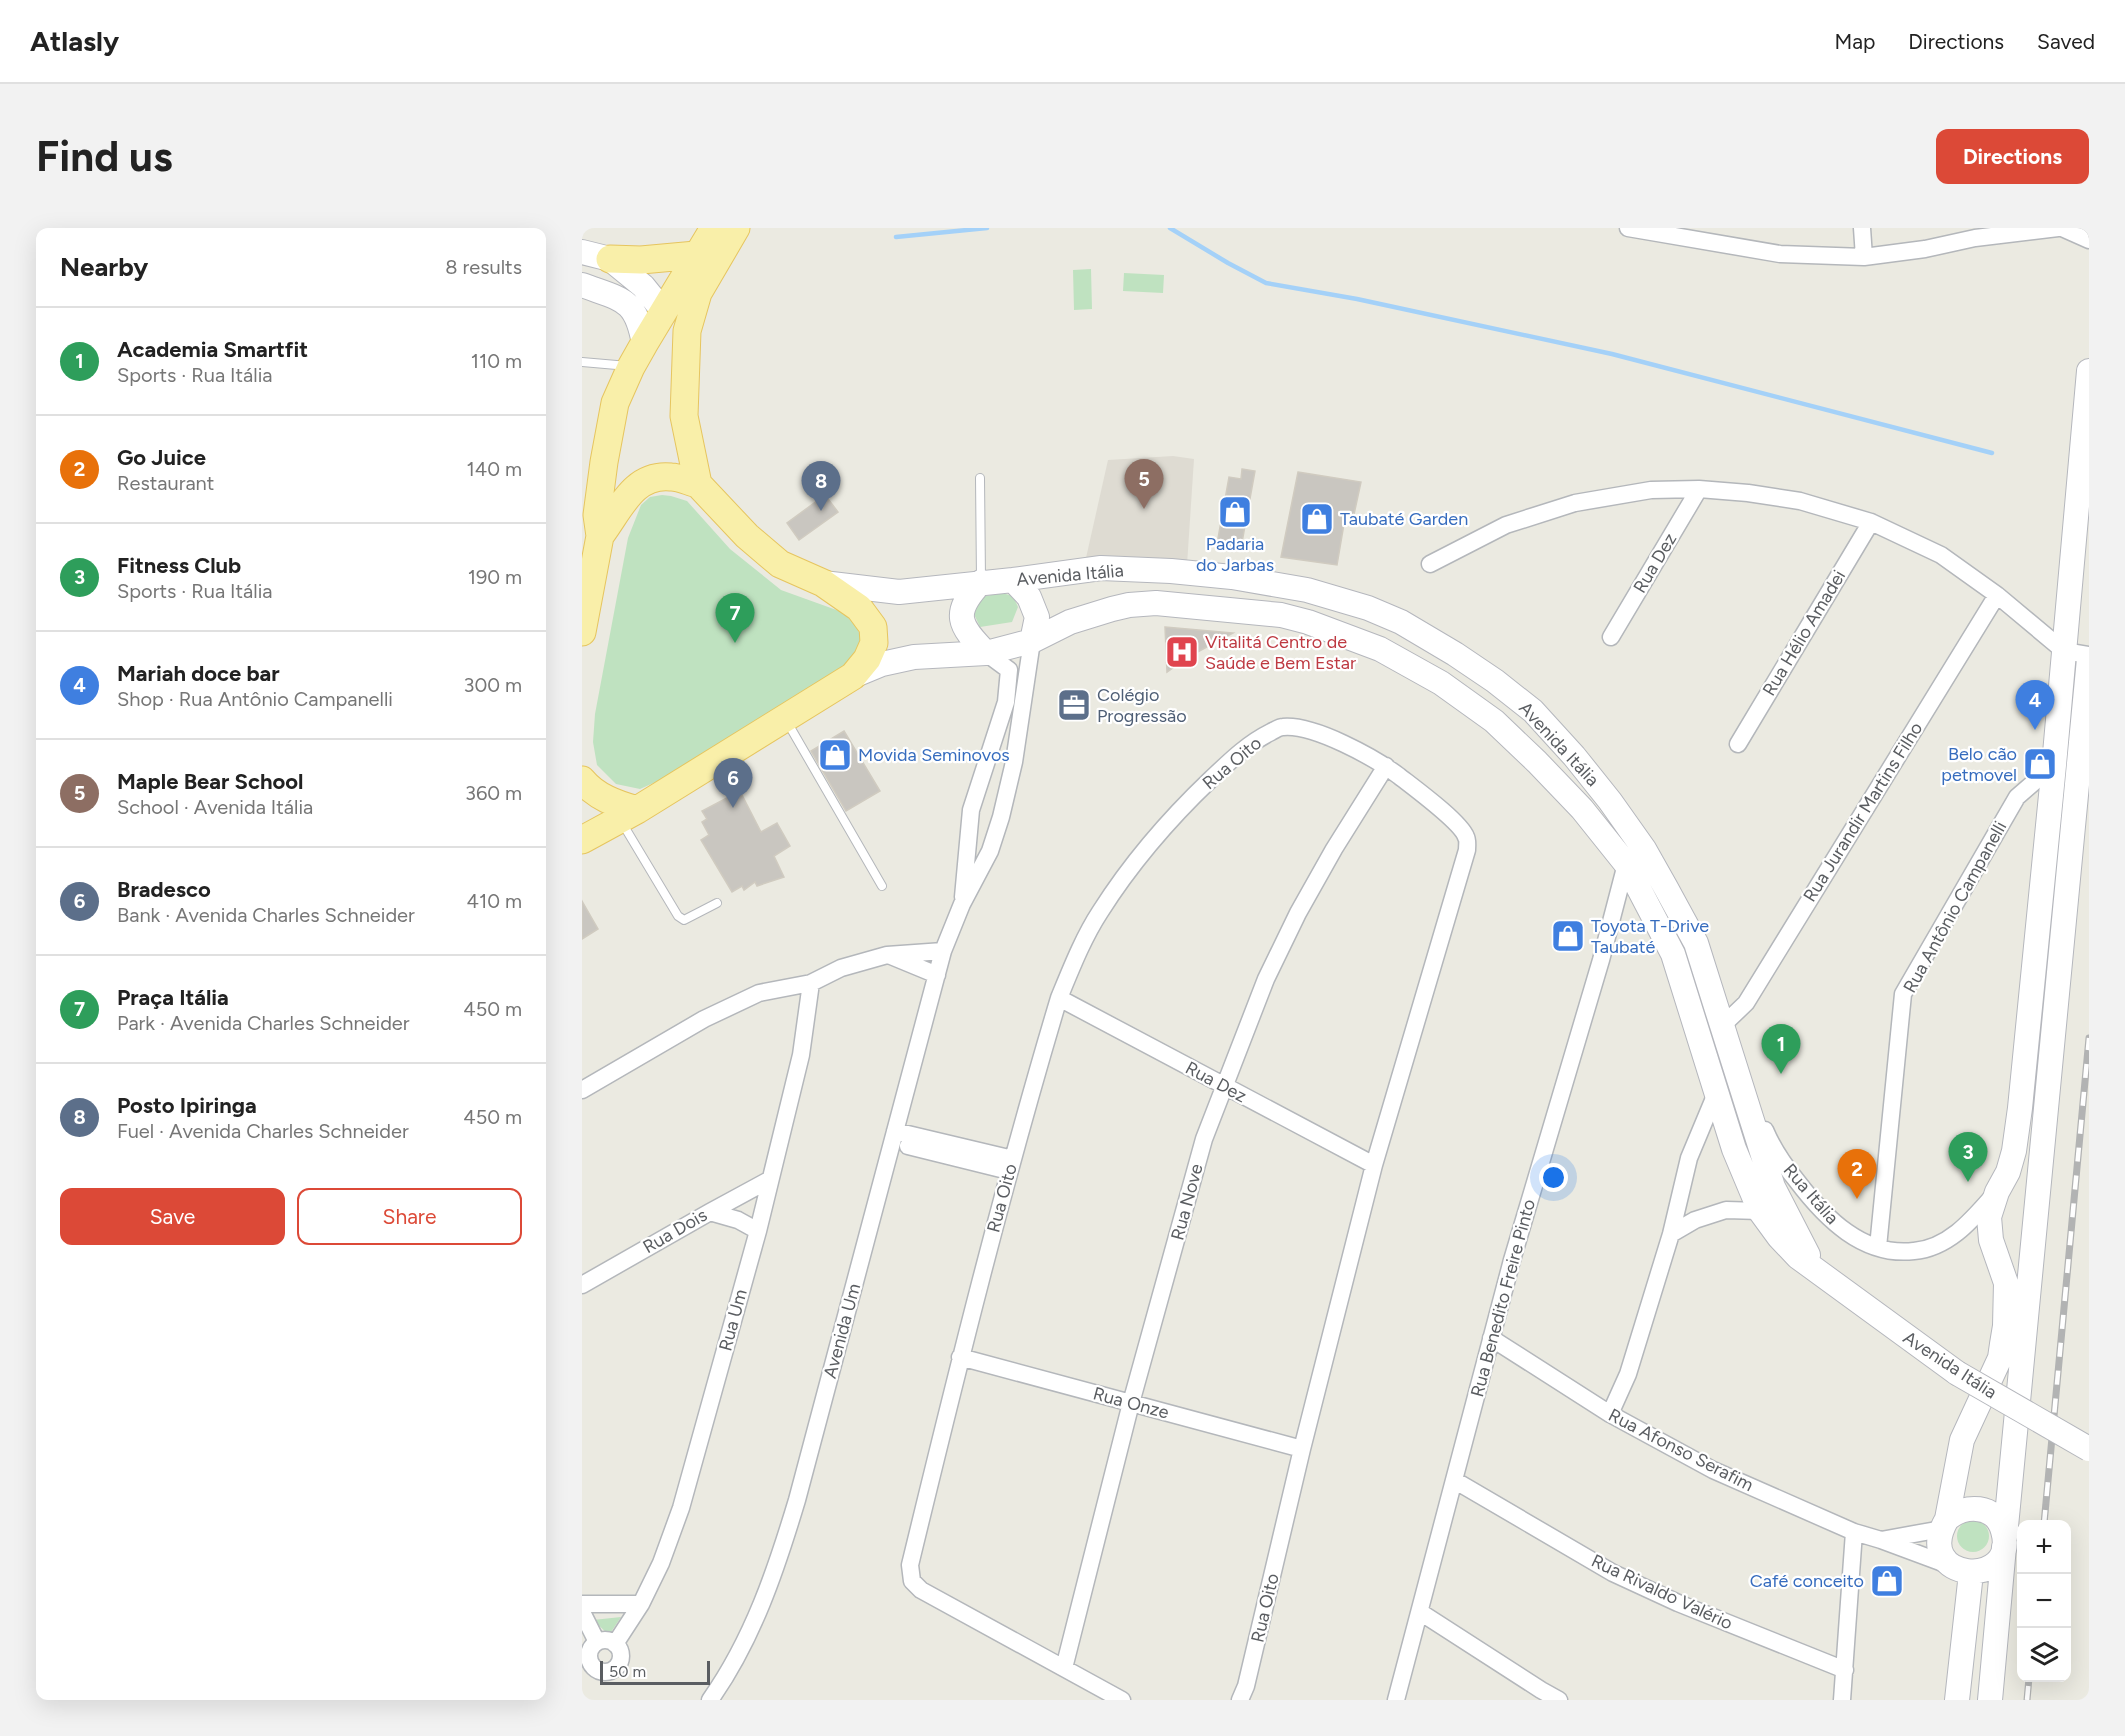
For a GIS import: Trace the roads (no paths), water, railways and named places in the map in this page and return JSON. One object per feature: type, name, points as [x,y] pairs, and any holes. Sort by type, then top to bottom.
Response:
[{"type":"main road","points":[[582,632],[600,536],[597,515],[615,403],[637,356],[714,228]]},
{"type":"main road","points":[[684,416],[687,331],[698,293],[736,228]]},
{"type":"main road","points":[[582,252],[610,259],[641,260],[696,255]]},
{"type":"main road","points":[[610,259],[643,286],[664,312],[698,484],[747,537],[780,564],[823,583],[859,608],[873,627],[874,643],[867,659],[853,676]]},
{"type":"main road","points":[[582,285],[622,300],[634,309],[640,324],[637,356]]},
{"type":"main road","points":[[1945,1524],[1955,1513],[1974,1508],[1983,1510],[1998,1521],[2005,1541],[1996,1562],[1980,1572],[1961,1570],[1945,1559],[1940,1539],[1962,1440],[2000,1358],[2005,1326],[2006,1283],[1991,1240],[1989,1217],[1997,1192],[2008,1172],[2020,1108],[2054,765],[2089,371]]},
{"type":"main road","points":[[600,536],[631,490],[646,480],[655,476],[673,477],[698,484]]},
{"type":"main road","name":"Avenida Itália","points":[[823,583],[899,592],[1101,568],[1171,571],[1232,577],[1306,590],[1368,608],[1401,622],[1495,681],[1533,711],[1574,756],[1610,801],[1644,849],[1696,943],[1773,1187],[1817,1270]]},
{"type":"main road","points":[[582,840],[853,676],[882,664],[914,657],[986,653],[1032,641],[1037,617],[1029,597],[1013,580]]},
{"type":"main road","points":[[981,582],[968,596],[961,615],[963,626],[968,634],[986,653]]},
{"type":"main road","name":"Avenida Itália","points":[[1032,641],[1070,622],[1129,605],[1156,603],[1281,615],[1328,629],[1380,649],[1431,677],[1494,720],[1582,809],[1626,864],[1673,954],[1718,1090],[1734,1149],[1760,1211],[1779,1237],[1798,1257],[1957,1373],[2089,1449]]},
{"type":"main road","points":[[1990,1700],[2089,657]]},
{"type":"main road","points":[[582,780],[589,789],[628,814]]},
{"type":"main road","points":[[1997,1192],[2012,1189],[2025,1196],[2037,1207]]},
{"type":"main road","points":[[1957,1700],[1961,1570]]},
{"type":"street","points":[[1628,228],[1723,236],[1780,254],[1864,257],[1925,249],[1974,233],[2058,228]]},
{"type":"street","points":[[1862,228],[1864,257]]},
{"type":"street","points":[[2062,228],[2089,240]]},
{"type":"street","points":[[1430,564],[1506,525],[1575,503],[1651,490],[1699,489],[1748,493],[1800,501],[1871,522],[1941,555],[1998,595],[2064,651],[2089,657]]},
{"type":"street","name":"Rua Dez","points":[[1611,638],[1699,489]]},
{"type":"street","name":"Rua Hélio Amadei","points":[[1738,744],[1871,522]]},
{"type":"street","name":"Rua Jurandir Martins Filho","points":[[1723,1025],[1746,1003],[1998,595]]},
{"type":"street","points":[[962,904],[990,851],[1001,816],[1014,762],[1032,641]]},
{"type":"street","points":[[962,904],[971,810],[1006,702],[1009,686],[1009,670],[986,653]]},
{"type":"street","name":"Rua Oito","points":[[1122,1700],[921,1590],[912,1581],[910,1565],[960,1357],[1011,1165],[1059,998],[1099,913],[1143,851],[1191,799],[1253,741],[1282,727],[1309,729],[1386,766],[1422,793],[1453,821],[1466,837],[1467,850],[1374,1165],[1302,1449],[1246,1686],[1240,1700]]},
{"type":"street","name":"Rua Antônio Campanelli","points":[[1878,1247],[1904,994],[2017,797],[2054,765]]},
{"type":"street","name":"Rua Nove","points":[[1064,1668],[1131,1403],[1204,1139],[1266,979],[1298,913],[1334,849],[1386,766]]},
{"type":"street","name":"Rua Benedito Freire Pinto","points":[[1396,1700],[1512,1260],[1601,960],[1626,864]]},
{"type":"street","name":"Avenida Um","points":[[710,1700],[750,1633],[777,1567],[797,1500],[943,951],[962,904]]},
{"type":"street","points":[[582,1090],[704,1019],[759,993],[811,983],[841,968],[887,955],[943,951]]},
{"type":"street","points":[[887,955],[937,975]]},
{"type":"street","name":"Rua Um","points":[[615,1644],[641,1604],[661,1563],[681,1508],[758,1231],[801,1055],[811,983]]},
{"type":"street","name":"Rua Dez","points":[[1059,998],[1374,1165]]},
{"type":"street","name":"Rua Itália","points":[[1723,1025],[1771,1145],[1811,1200],[1835,1225],[1853,1237],[1895,1251],[1916,1251],[1939,1244],[1966,1227],[1997,1192]]},
{"type":"street","points":[[1610,1414],[1628,1374],[1671,1234],[1689,1158],[1718,1090]]},
{"type":"street","points":[[894,1137],[1011,1165]]},
{"type":"street","name":"Rua Dois","points":[[582,1285],[769,1180]]},
{"type":"street","points":[[1671,1234],[1695,1220],[1726,1210],[1760,1211]]},
{"type":"street","points":[[710,1212],[738,1220],[758,1231]]},
{"type":"street","name":"Rua Afonso Serafim","points":[[1491,1338],[1610,1414],[1713,1470],[1854,1532],[1961,1570]]},
{"type":"street","name":"Rua Onze","points":[[960,1357],[1302,1449]]},
{"type":"street","name":"Rua Rivaldo Valério","points":[[1454,1480],[1613,1573],[1678,1603],[1845,1670]]},
{"type":"street","points":[[1881,1540],[1945,1524]]},
{"type":"street","points":[[1842,1700],[1854,1532]]},
{"type":"street","points":[[582,1604],[641,1604]]},
{"type":"street","points":[[582,1612],[597,1642]]},
{"type":"street","points":[[1420,1612],[1559,1700]]},
{"type":"street","points":[[603,1640],[615,1644],[621,1651],[621,1660],[616,1669],[608,1673],[599,1672],[591,1666],[588,1658],[590,1648],[597,1642],[603,1640]]},
{"type":"lane","points":[[582,362],[637,356]]},
{"type":"lane","points":[[980,478],[981,582]]},
{"type":"lane","points":[[784,717],[882,886]]},
{"type":"lane","points":[[628,814],[678,916],[684,920],[717,903]]},
{"type":"waterway","points":[[896,237],[987,228]]},
{"type":"waterway","points":[[1170,228],[1266,283],[1357,299],[1612,354],[1992,453]]},
{"type":"railway","points":[[2044,1520],[2089,1038]]},
{"type":"railway","points":[[2027,1700],[2029,1682]]},
{"type":"place","name":"Maple Bear School","points":[[1144,509]]},
{"type":"place","name":"Posto Ipiringa","points":[[821,511]]},
{"type":"place","name":"Padaria do Jarbas","points":[[1235,512]]},
{"type":"place","name":"Taubaté Garden","points":[[1317,519]]},
{"type":"place","name":"Praça Itália","points":[[735,643]]},
{"type":"place","name":"Vitalitá Centro de Saúde e Bem Estar","points":[[1182,652]]},
{"type":"place","name":"Colégio Progressão","points":[[1074,705]]},
{"type":"place","name":"Mariah doce bar","points":[[2035,730]]},
{"type":"place","name":"Movida Seminovos","points":[[835,755]]},
{"type":"place","name":"Belo cão petmovel","points":[[2040,764]]},
{"type":"place","name":"Bradesco","points":[[733,808]]},
{"type":"place","name":"Toyota T-Drive Taubaté","points":[[1568,936]]},
{"type":"place","name":"Academia Smartfit","points":[[1781,1074]]},
{"type":"place","name":"Fitness Club","points":[[1968,1182]]},
{"type":"place","name":"Go Juice","points":[[1857,1199]]},
{"type":"place","name":"Café conceito","points":[[1887,1581]]}]
